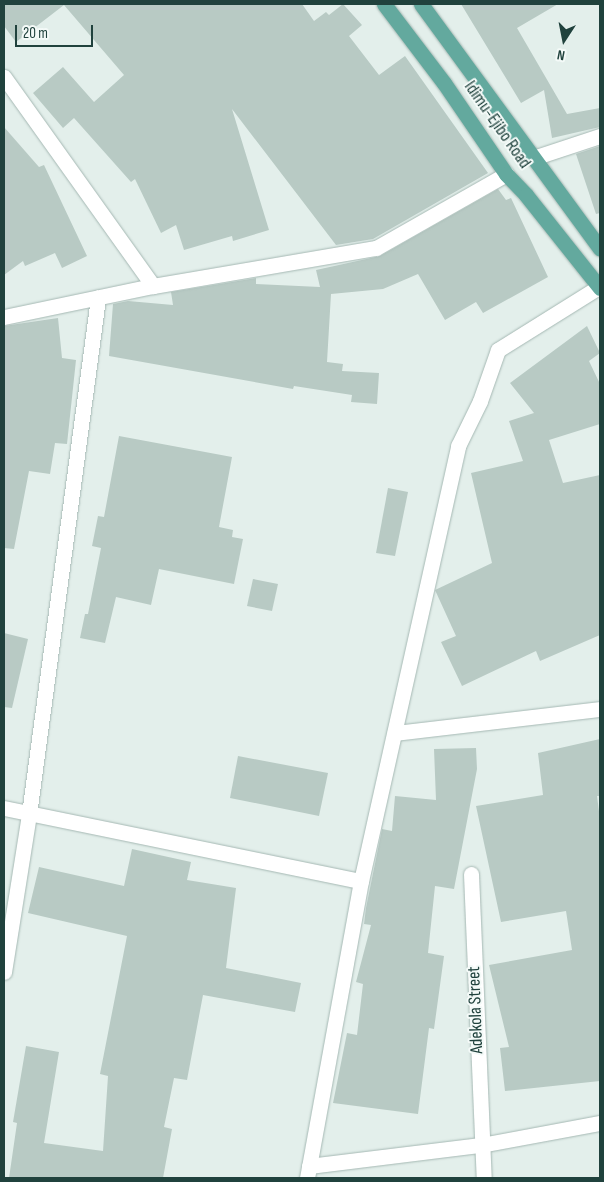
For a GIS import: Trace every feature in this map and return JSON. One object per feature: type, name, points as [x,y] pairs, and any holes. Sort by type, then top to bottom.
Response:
[{"type":"main road","name":"Idimu-Ejibo Road","points":[[384,4],[444,83],[506,174],[526,195],[600,287]]},
{"type":"main road","name":"Idimu-Ejibo Road","points":[[421,4],[600,249]]},
{"type":"street","points":[[4,77],[153,286]]},
{"type":"street","points":[[532,158],[600,136]]},
{"type":"street","points":[[4,317],[153,286],[376,248],[506,174]]},
{"type":"street","points":[[600,287],[498,350],[480,401],[458,446],[361,881],[308,1172],[481,1145],[600,1122]]},
{"type":"street","points":[[4,972],[30,814],[98,298]]},
{"type":"street","points":[[395,733],[600,709]]},
{"type":"street","points":[[4,808],[361,881]]},
{"type":"street","name":"Adekola Street","points":[[471,874],[481,1145],[484,1178]]},
{"type":"building","points":[[4,4],[302,4],[314,21],[326,12],[329,15],[343,4],[362,25],[349,36],[379,75],[405,56],[488,173],[373,239],[336,245],[232,109],[269,230],[233,241],[232,236],[184,250],[176,225],[161,233],[135,179],[131,182],[74,118],[63,128],[33,93],[63,67],[94,102],[124,75],[64,5],[16,42],[4,26]]},
{"type":"building","points":[[461,4],[558,4],[517,28],[567,114],[600,108],[600,127],[552,138],[544,90],[521,103]]},
{"type":"building","points":[[4,127],[39,167],[44,165],[87,256],[62,268],[55,253],[25,266],[23,261],[4,275]]},
{"type":"building","points":[[600,146],[600,213],[596,214],[576,154]]},
{"type":"building","points":[[498,189],[506,200],[511,198],[548,277],[483,313],[476,302],[445,320],[418,274],[383,289],[331,294],[327,362],[343,364],[342,371],[379,373],[377,404],[351,402],[352,395],[294,386],[293,389],[109,356],[113,304],[128,301],[173,305],[171,292],[256,278],[256,284],[320,287],[316,270],[380,256]]},
{"type":"building","points":[[58,318],[62,358],[76,360],[67,444],[55,443],[50,474],[29,471],[14,549],[4,548],[4,326]]},
{"type":"building","points":[[587,326],[600,353],[589,361],[600,384],[600,424],[549,440],[563,483],[600,475],[600,635],[540,661],[536,651],[462,686],[441,642],[456,636],[435,590],[492,563],[471,473],[523,461],[509,421],[534,413],[510,383]]},
{"type":"building","points":[[119,436],[232,457],[219,527],[233,530],[232,537],[243,539],[234,584],[159,569],[151,605],[116,597],[105,643],[80,638],[85,614],[88,614],[101,548],[92,546],[98,516],[104,517]]},
{"type":"building","points":[[388,488],[408,492],[395,556],[376,553]]},
{"type":"building","points":[[253,579],[278,584],[272,611],[247,606]]},
{"type":"building","points":[[4,633],[28,639],[12,708],[4,707]]},
{"type":"building","points":[[600,739],[600,796],[597,796],[600,819],[600,1081],[505,1091],[500,1048],[509,1047],[489,965],[572,950],[566,911],[501,922],[476,806],[543,795],[538,753]]},
{"type":"building","points":[[476,748],[477,769],[454,889],[435,886],[428,953],[444,956],[434,1029],[429,1028],[418,1114],[333,1103],[347,1033],[357,1035],[363,984],[356,982],[371,925],[364,924],[366,908],[382,829],[392,831],[395,796],[436,800],[434,749]]},
{"type":"building","points":[[238,756],[328,773],[319,816],[230,798]]},
{"type":"building","points":[[132,849],[191,862],[187,880],[236,888],[226,968],[301,983],[295,1012],[203,995],[187,1080],[174,1078],[164,1127],[172,1129],[163,1178],[9,1178],[17,1123],[13,1122],[26,1046],[59,1052],[44,1143],[103,1151],[108,1076],[100,1074],[127,936],[28,913],[39,867],[124,886]]}]
